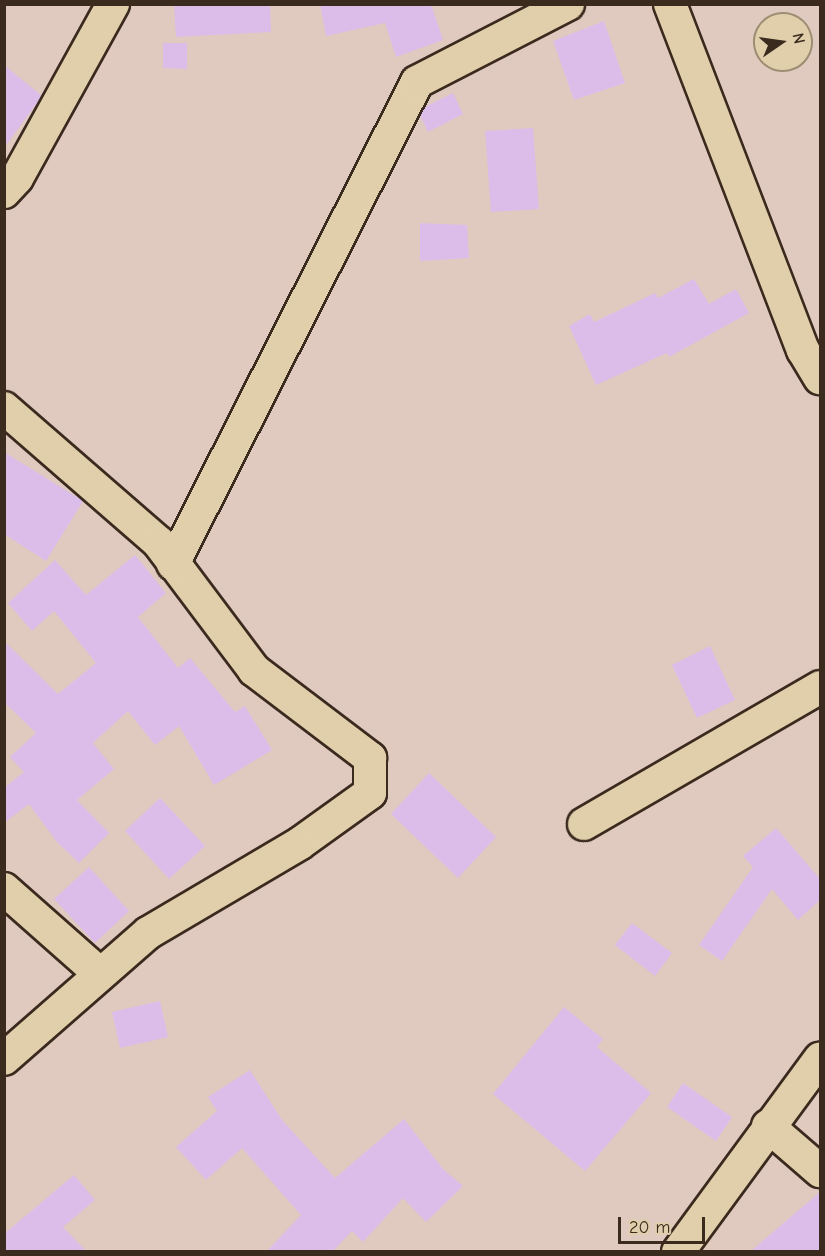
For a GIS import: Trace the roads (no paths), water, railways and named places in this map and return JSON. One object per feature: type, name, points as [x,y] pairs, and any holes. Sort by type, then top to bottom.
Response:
[{"type":"street","points":[[8,180],[113,4]]},
{"type":"street","points":[[173,564],[417,82],[568,4]]},
{"type":"street","points":[[670,4],[802,350],[820,378]]},
{"type":"street","points":[[4,408],[158,542],[254,670],[370,758],[370,793],[299,844],[148,933],[4,1059]]},
{"type":"street","points":[[584,824],[820,687]]},
{"type":"street","points":[[4,889],[100,974]]},
{"type":"street","points":[[678,1251],[768,1126],[820,1059]]},
{"type":"street","points":[[768,1126],[820,1171]]}]
